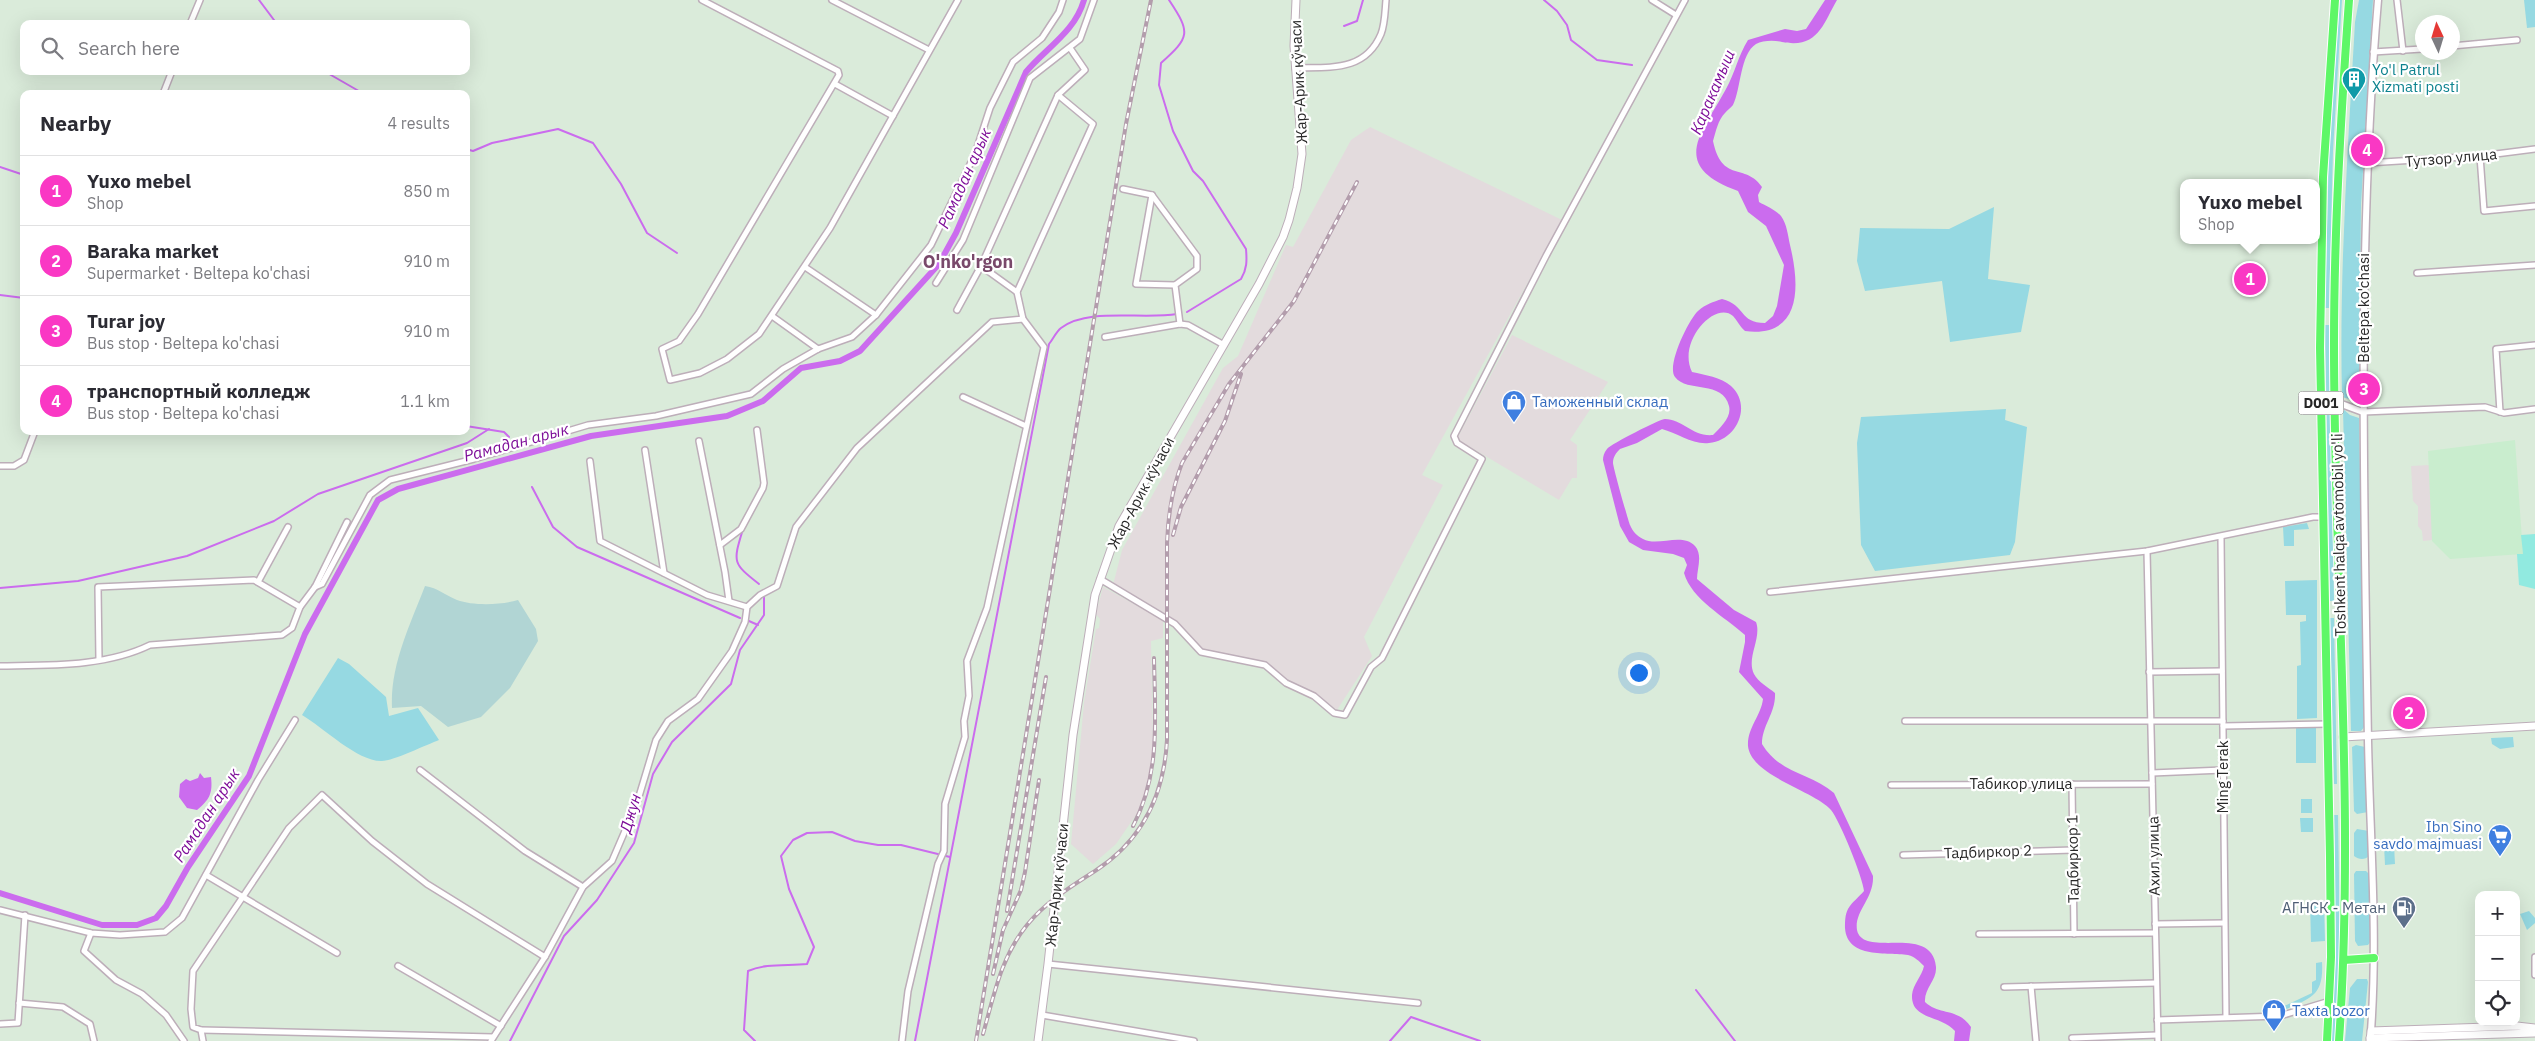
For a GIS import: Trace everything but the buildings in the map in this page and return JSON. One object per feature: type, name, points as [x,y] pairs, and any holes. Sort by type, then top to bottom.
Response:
[{"type":"highway","name":"Toshkent halqa avtomobil yo'li","points":[[2327,1041],[2330,1001],[2330,806],[2321,320],[2323,169],[2335,0]]},
{"type":"highway","name":"Toshkent halqa avtomobil yo'li","points":[[2339,1041],[2344,960],[2345,806],[2334,320],[2336,202],[2349,0]]},
{"type":"highway","points":[[2321,320],[2327,315],[2334,320]]},
{"type":"highway","points":[[2326,611],[2340,610]]},
{"type":"highway","points":[[2330,806],[2345,806]]},
{"type":"highway","points":[[2344,960],[2374,958]]},
{"type":"main road","name":"Жар-Арик кўчаси","points":[[1038,1041],[1073,735],[1085,651],[1100,579],[1119,526],[1224,346],[1283,237],[1297,188],[1303,138],[1295,68],[1296,0]]},
{"type":"main road","points":[[2343,737],[2535,726]]},
{"type":"main road","points":[[2370,1037],[2517,1026],[2535,1028]]},
{"type":"main road","points":[[2370,1037],[2535,1033]]},
{"type":"street","points":[[192,20],[200,0]]},
{"type":"street","points":[[702,0],[838,72],[839,75],[698,314],[679,341],[662,349],[669,378],[673,380],[700,373],[727,359],[759,334],[830,228],[958,0]]},
{"type":"street","points":[[832,0],[929,50]]},
{"type":"street","points":[[315,587],[322,584],[370,496],[390,480],[474,459],[588,425],[656,416],[751,394],[783,370],[818,349],[852,337],[876,315],[931,245],[975,154],[990,108],[1013,62],[1042,38],[1059,12],[1063,0]]},
{"type":"street","points":[[936,283],[963,240],[1030,78],[1080,39],[1094,0]]},
{"type":"street","points":[[1295,68],[1336,67],[1358,62],[1373,48],[1382,33],[1386,0]]},
{"type":"street","points":[[1652,0],[1676,15]]},
{"type":"street","points":[[1100,579],[1175,624],[1201,652],[1265,665],[1286,683],[1314,696],[1334,713],[1345,715],[1371,667],[1382,658],[1482,458],[1462,447],[1457,443],[1454,436],[1546,256],[1685,0]]},
{"type":"street","name":"Beltepa ko'chasi","points":[[2370,1037],[2374,958],[2368,736],[2363,412],[2363,264],[2373,52],[2378,0]]},
{"type":"street","points":[[2397,0],[2403,51]]},
{"type":"street","points":[[2460,45],[2516,40]]},
{"type":"street","points":[[957,310],[981,266],[1058,95],[1086,70],[1070,48]]},
{"type":"street","points":[[2373,52],[2415,50]]},
{"type":"street","points":[[165,90],[170,75]]},
{"type":"street","points":[[835,84],[893,116]]},
{"type":"street","points":[[902,1041],[908,991],[942,855],[946,804],[965,737],[964,721],[970,696],[968,661],[987,608],[1044,347],[1023,319],[1017,292],[1093,124],[1058,95]]},
{"type":"street","name":"Тутзор улица","points":[[2367,163],[2480,156],[2535,149]]},
{"type":"street","points":[[2480,156],[2484,211],[2535,206]]},
{"type":"street","points":[[1123,189],[1152,195],[1197,256],[1196,269],[1174,285],[1136,284],[1152,195]]},
{"type":"street","points":[[2417,273],[2483,268],[2489,270],[2535,265]]},
{"type":"street","points":[[981,266],[1017,292]]},
{"type":"street","points":[[804,267],[876,315]]},
{"type":"street","points":[[1174,285],[1180,324]]},
{"type":"street","points":[[772,316],[818,349]]},
{"type":"street","points":[[544,957],[427,884],[372,841],[322,795],[289,828],[244,898],[193,971],[191,1009],[193,1027],[200,1030],[492,1039],[544,957],[583,887],[612,861],[637,802],[656,740],[668,721],[698,699],[732,651],[745,622],[747,607],[760,595],[777,586],[796,527],[857,448],[992,322],[1023,319]]},
{"type":"street","points":[[1105,337],[1180,324],[1188,325],[1224,346]]},
{"type":"street","points":[[2500,412],[2496,349],[2535,345]]},
{"type":"street","points":[[963,396],[1026,426]]},
{"type":"street","points":[[2336,402],[2363,412],[2486,407],[2500,412],[2513,413],[2535,409]]},
{"type":"street","points":[[720,546],[741,529],[763,488],[764,483],[757,430]]},
{"type":"street","points":[[0,466],[14,466],[24,460],[33,435]]},
{"type":"street","points":[[699,441],[729,601]]},
{"type":"street","points":[[645,450],[664,573]]},
{"type":"street","points":[[590,461],[600,541],[707,595],[747,607]]},
{"type":"street","points":[[1770,592],[2147,551],[2221,538],[2313,517],[2324,517]]},
{"type":"street","points":[[0,666],[54,665],[132,654],[150,645],[282,635],[292,628],[300,607],[315,587],[347,522]]},
{"type":"street","points":[[258,582],[288,527]]},
{"type":"street","name":"Ming Terak","points":[[2221,538],[2226,1017]]},
{"type":"street","name":"Ахил улица","points":[[2147,551],[2157,1038]]},
{"type":"street","points":[[99,660],[98,587],[254,580],[300,607]]},
{"type":"street","points":[[2149,672],[2222,671]]},
{"type":"street","points":[[0,910],[91,933],[120,935],[165,932],[182,918],[258,780],[295,720]]},
{"type":"street","points":[[1905,722],[2151,721],[2328,724]]},
{"type":"street","points":[[420,770],[525,851],[583,887]]},
{"type":"street","points":[[2152,774],[2224,770]]},
{"type":"street","name":"Тадбиркор 1","points":[[2072,784],[2074,934]]},
{"type":"street","name":"Табикор улица","points":[[1891,785],[2152,784]]},
{"type":"street","name":"Тадбиркор 2","points":[[1902,855],[2073,850]]},
{"type":"street","points":[[206,874],[337,953]]},
{"type":"street","points":[[0,1024],[18,1023],[25,915]]},
{"type":"street","points":[[2155,924],[2224,923]]},
{"type":"street","points":[[91,933],[84,951],[116,980],[142,994],[166,1015],[184,1041]]},
{"type":"street","points":[[1979,934],[2155,933]]},
{"type":"street","points":[[2535,957],[2535,975]]},
{"type":"street","points":[[1048,964],[1418,1003]]},
{"type":"street","points":[[398,966],[501,1026]]},
{"type":"street","points":[[2004,987],[2156,983]]},
{"type":"street","points":[[2031,986],[2036,1041]]},
{"type":"street","points":[[2157,1020],[2280,1016],[2330,1001]]},
{"type":"street","points":[[19,1003],[63,1007],[90,1024],[94,1041]]},
{"type":"street","points":[[1042,1015],[1194,1041]]},
{"type":"street","points":[[200,1030],[203,1041]]},
{"type":"street","points":[[2072,1038],[2157,1038]]},
{"type":"shaded area","points":[[1825,0],[1837,0],[1823,26],[1812,38],[1804,42],[1794,43],[1765,41],[1756,44],[1751,49],[1744,63],[1736,98],[1733,105],[1721,119],[1713,141],[1722,163],[1728,168],[1748,175],[1755,180],[1762,187],[1758,195],[1759,202],[1776,212],[1783,219],[1788,234],[1795,277],[1793,306],[1787,318],[1777,326],[1764,331],[1745,331],[1733,316],[1725,313],[1717,314],[1708,319],[1694,337],[1690,348],[1689,360],[1692,372],[1723,380],[1731,386],[1741,403],[1738,421],[1734,429],[1727,436],[1719,441],[1703,443],[1691,441],[1662,429],[1637,443],[1620,449],[1615,455],[1613,463],[1629,521],[1635,534],[1649,541],[1684,540],[1690,542],[1695,546],[1699,554],[1697,579],[1734,610],[1756,622],[1757,635],[1752,668],[1758,680],[1775,693],[1775,700],[1764,731],[1762,744],[1778,762],[1816,781],[1834,793],[1873,876],[1871,891],[1858,917],[1857,930],[1862,938],[1871,942],[1911,944],[1923,947],[1932,954],[1936,972],[1926,992],[1925,1002],[1966,1021],[1971,1027],[1969,1041],[1954,1041],[1955,1031],[1916,1009],[1912,995],[1924,966],[1919,961],[1908,955],[1870,952],[1853,945],[1847,938],[1845,918],[1847,911],[1864,891],[1845,837],[1835,816],[1823,803],[1760,766],[1752,757],[1748,746],[1750,733],[1763,699],[1739,672],[1745,635],[1710,607],[1694,591],[1684,573],[1687,565],[1684,558],[1673,554],[1643,550],[1629,542],[1620,526],[1603,460],[1605,452],[1610,446],[1661,420],[1671,420],[1699,433],[1713,435],[1722,426],[1729,414],[1729,406],[1720,393],[1688,385],[1675,377],[1673,371],[1676,353],[1689,323],[1698,311],[1722,299],[1735,305],[1751,320],[1765,323],[1773,316],[1777,306],[1784,265],[1766,226],[1748,212],[1738,191],[1716,181],[1703,171],[1697,159],[1697,147],[1701,134],[1729,83],[1748,40],[1785,29],[1797,31],[1806,29]]},
{"type":"shaded area","points":[[2340,0],[2342,0],[2333,151],[2329,308],[2325,308],[2329,151]]},
{"type":"shaded area","points":[[2359,0],[2373,0],[2361,205],[2359,402],[2342,397],[2341,350],[2347,163],[2355,22]]},
{"type":"shaded area","points":[[2524,0],[2535,0],[2535,27],[2527,28]]},
{"type":"shaded area","points":[[1370,127],[1562,220],[1422,475],[1443,485],[1364,637],[1372,656],[1337,710],[1316,695],[1286,682],[1253,660],[1201,649],[1174,620],[1113,585],[1122,550],[1223,368],[1238,356],[1286,245],[1293,247],[1351,140]]},
{"type":"shaded area","points":[[1994,207],[1988,279],[2030,285],[2021,332],[1950,342],[1942,281],[1865,291],[1857,261],[1860,228],[1949,229]]},
{"type":"shaded area","points":[[2325,325],[2329,325],[2334,601],[2330,601]]},
{"type":"shaded area","points":[[1512,335],[1608,382],[1570,440],[1577,445],[1577,478],[1572,478],[1559,500],[1457,439]]},
{"type":"shaded area","points":[[2006,409],[2005,420],[2027,427],[2015,542],[2010,555],[1875,571],[1861,545],[1857,443],[1861,417]]},
{"type":"shaded area","points":[[2343,409],[2350,415],[2359,418],[2365,726],[2361,731],[2351,731]]},
{"type":"shaded area","points":[[2515,440],[2523,554],[2450,559],[2432,541],[2428,451]]},
{"type":"shaded area","points":[[2429,465],[2433,540],[2423,541],[2422,531],[2418,526],[2418,506],[2413,501],[2411,466]]},
{"type":"shaded area","points":[[2307,523],[2309,529],[2294,530],[2294,546],[2284,546],[2283,527]]},
{"type":"shaded area","points":[[2535,534],[2535,589],[2519,585],[2517,554],[2523,554],[2521,535]]},
{"type":"shaded area","points":[[2317,580],[2317,718],[2297,719],[2297,666],[2301,665],[2300,622],[2306,621],[2306,615],[2286,615],[2285,581]]},
{"type":"shaded area","points":[[425,586],[464,602],[496,604],[518,600],[536,629],[538,641],[510,688],[481,717],[448,727],[421,706],[392,708],[394,676],[402,646]]},
{"type":"shaded area","points":[[1103,587],[1163,620],[1163,638],[1151,641],[1153,750],[1151,782],[1142,806],[1116,844],[1093,864],[1071,844],[1084,703],[1096,629],[1099,628],[1100,619],[1096,614]]},
{"type":"shaded area","points":[[2330,618],[2334,618],[2337,784],[2334,784]]},
{"type":"shaded area","points":[[338,658],[349,664],[386,697],[389,716],[418,708],[439,740],[393,759],[386,761],[372,760],[351,750],[302,715]]},
{"type":"shaded area","points":[[2296,728],[2316,728],[2316,763],[2296,763]]},
{"type":"shaded area","points":[[2513,737],[2514,747],[2500,749],[2492,744],[2491,738]]},
{"type":"shaded area","points":[[2356,745],[2365,747],[2368,812],[2357,814],[2354,811],[2352,747]]},
{"type":"shaded area","points":[[200,773],[204,778],[211,777],[209,796],[205,803],[197,810],[187,808],[179,797],[180,784],[186,779],[190,781],[198,778]]},
{"type":"shaded area","points":[[2301,799],[2312,799],[2312,813],[2301,813]]},
{"type":"shaded area","points":[[2334,815],[2338,815],[2339,956],[2335,1041],[2331,1041],[2336,955]]},
{"type":"shaded area","points":[[2300,818],[2313,818],[2313,832],[2301,832]]},
{"type":"shaded area","points":[[2357,829],[2369,831],[2369,856],[2364,859],[2354,856],[2354,833]]},
{"type":"shaded area","points":[[2384,845],[2394,845],[2395,864],[2385,865]]},
{"type":"shaded area","points":[[2356,871],[2366,871],[2370,875],[2371,941],[2368,945],[2358,946],[2355,941],[2354,874]]},
{"type":"shaded area","points":[[2310,901],[2324,901],[2325,941],[2311,942]]},
{"type":"shaded area","points":[[2529,911],[2535,918],[2535,923],[2527,930],[2520,914]]},
{"type":"shaded area","points":[[2322,962],[2321,983],[2318,989],[2307,999],[2282,1011],[2282,1007],[2312,993],[2312,982],[2316,980],[2316,963]]},
{"type":"shaded area","points":[[2357,979],[2367,979],[2368,982],[2362,1041],[2345,1041],[2350,988]]},
{"type":"waterway","points":[[259,0],[274,20]]},
{"type":"waterway","name":"Рамадан арык","points":[[0,893],[102,925],[137,925],[156,918],[166,906],[188,867],[249,776],[305,634],[378,500],[398,489],[591,436],[727,416],[763,401],[801,368],[840,361],[860,351],[939,264],[956,233],[1026,72],[1067,31],[1080,11],[1084,0]]},
{"type":"waterway","points":[[1169,0],[1184,28],[1184,34],[1178,47],[1161,63],[1159,85],[1173,131],[1193,171],[1203,181],[1246,249],[1245,268],[1241,279],[1187,312]]},
{"type":"waterway","points":[[1344,26],[1357,21],[1363,0]]},
{"type":"waterway","points":[[1544,0],[1557,11],[1567,25],[1571,40],[1597,60],[1632,65]]},
{"type":"waterway","points":[[331,75],[357,90]]},
{"type":"waterway","points":[[470,150],[473,151],[492,143],[558,129],[593,143],[621,184],[647,233],[677,253]]},
{"type":"waterway","points":[[0,167],[20,174]]},
{"type":"waterway","points":[[0,295],[20,298]]},
{"type":"waterway","points":[[915,1041],[1049,344],[1061,328],[1086,318],[1116,315],[1177,314]]},
{"type":"waterway","points":[[470,427],[504,432],[509,437]]},
{"type":"waterway","points":[[0,588],[78,581],[187,556],[274,521],[318,494],[467,443],[489,429]]},
{"type":"waterway","points":[[532,487],[553,527],[577,547],[740,618]]},
{"type":"waterway","name":"Джун","points":[[743,529],[737,549],[737,561],[739,566],[759,584]]},
{"type":"waterway","name":"Джун","points":[[510,1041],[564,936],[597,900],[634,843],[653,774],[672,742],[731,684],[740,650],[764,615],[764,594]]},
{"type":"waterway","points":[[749,621],[758,625]]},
{"type":"waterway","points":[[755,1041],[744,1030],[748,971],[769,966],[807,964],[814,947],[789,889],[781,856],[793,840],[807,833],[832,832],[855,841],[878,845],[901,845],[950,857]]},
{"type":"waterway","points":[[1696,990],[1735,1041]]},
{"type":"waterway","points":[[1390,1041],[1411,1017],[1480,1041]]},
{"type":"railway","points":[[976,1041],[1126,124],[1151,0]]},
{"type":"railway","points":[[983,1034],[999,977],[1018,937],[1034,917],[1050,902],[1112,859],[1126,845],[1138,830],[1156,797],[1165,760],[1167,740],[1168,522],[1171,502],[1182,463],[1229,384],[1294,301],[1357,182]]},
{"type":"railway","points":[[1173,535],[1181,507],[1225,421],[1241,374]]},
{"type":"railway","points":[[1133,826],[1142,806],[1152,765],[1155,723],[1154,658]]},
{"type":"railway","points":[[1007,911],[1046,677]]},
{"type":"railway","points":[[993,974],[1003,930],[1021,890],[1039,780]]},
{"type":"place","name":"Yo'l Patrul Xizmati posti","points":[[2354,100]]},
{"type":"place","name":"транспортный колледж","points":[[2367,150]]},
{"type":"place","name":"Yuxo mebel","points":[[2250,279]]},
{"type":"place","name":"Turar joy","points":[[2364,389]]},
{"type":"place","name":"Таможенный склад","points":[[1514,423]]},
{"type":"place","name":"Baraka market","points":[[2409,713]]},
{"type":"place","name":"Ibn Sino savdo majmuasi","points":[[2500,857]]},
{"type":"place","name":"АГНСК - Метан","points":[[2404,929]]},
{"type":"place","name":"Taxta bozor","points":[[2274,1032]]},
{"type":"district","name":"O'nko'rgon","points":[[968,262]]},
{"type":"water label","name":"Каракамыш","points":[[1712,92]]}]
